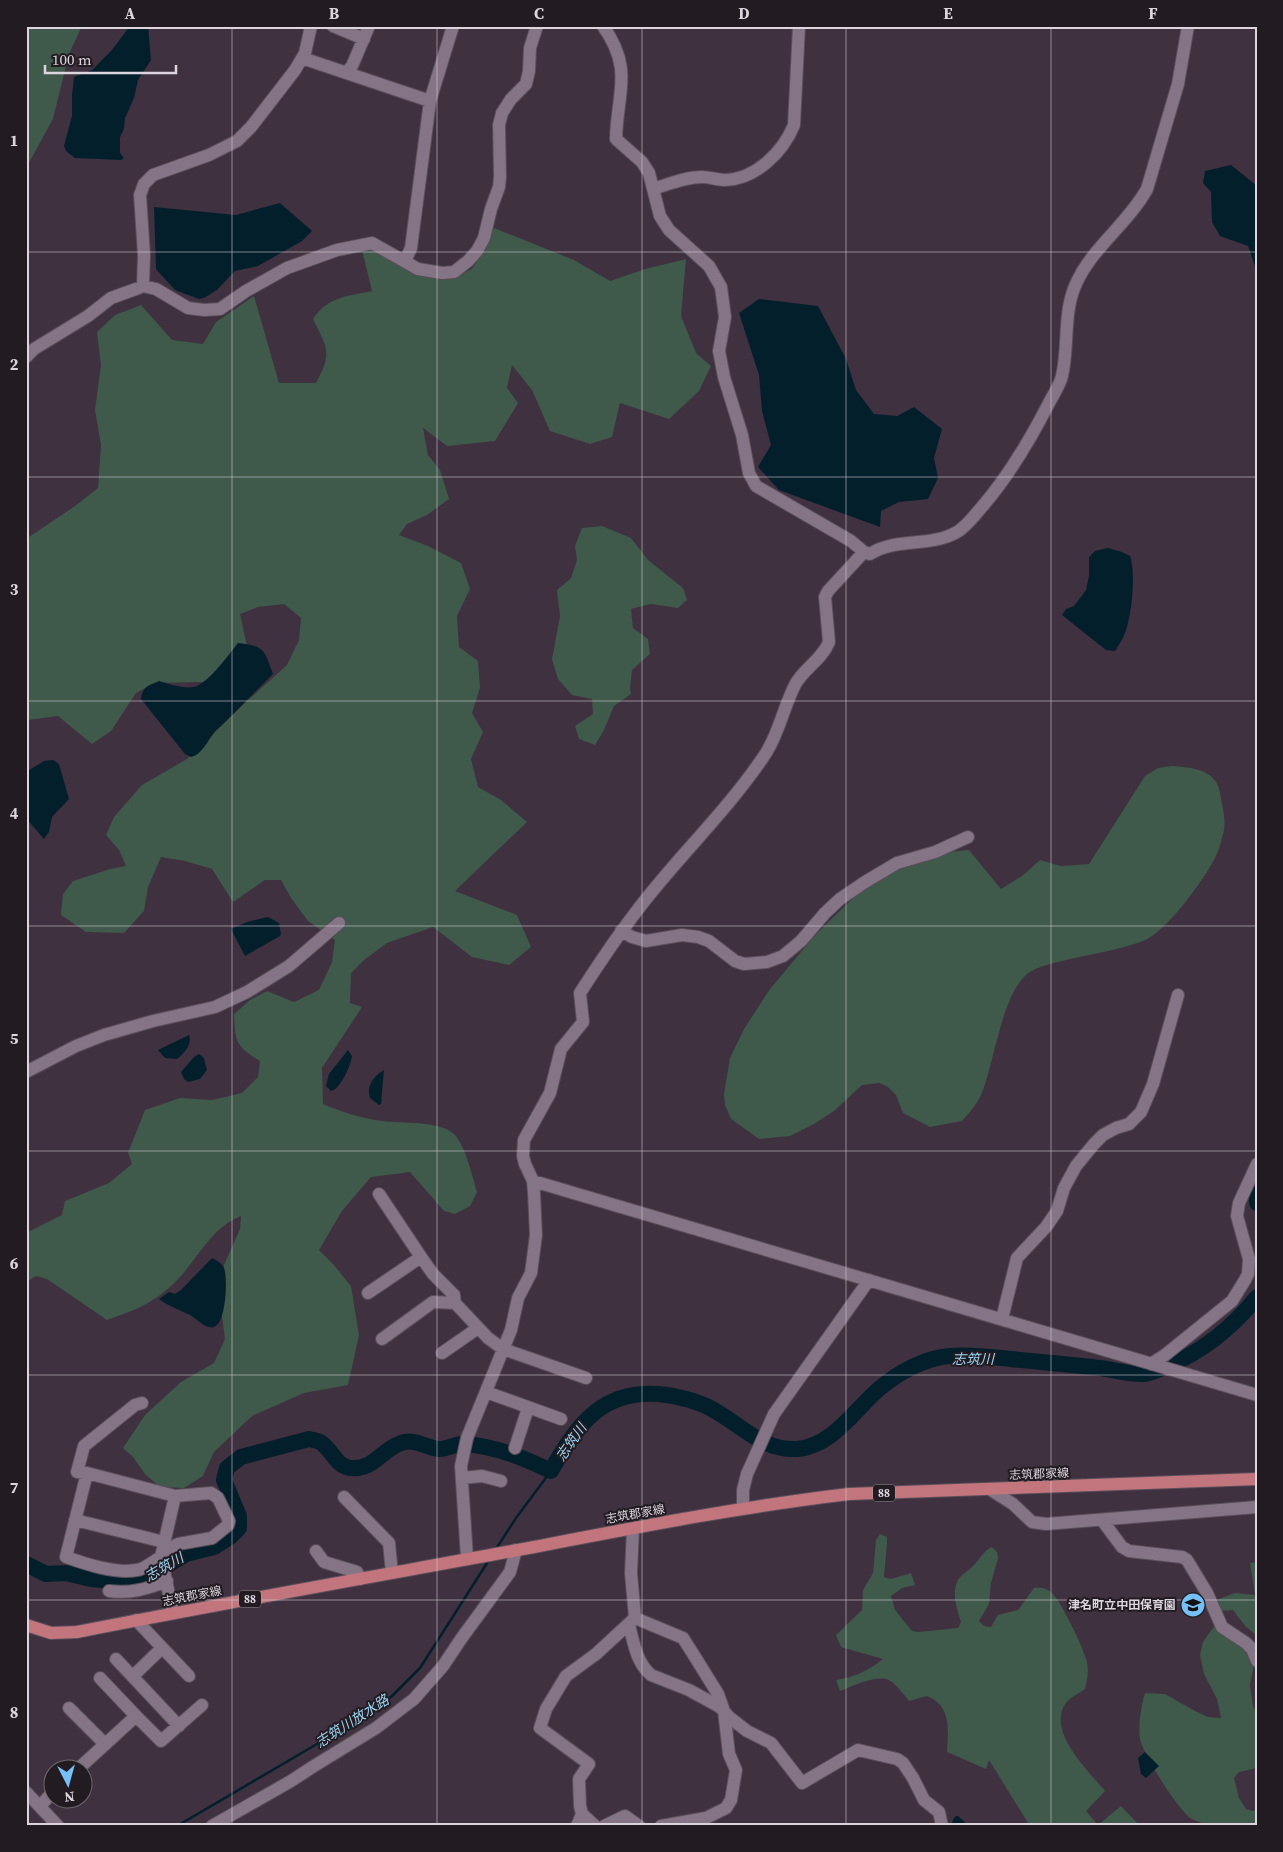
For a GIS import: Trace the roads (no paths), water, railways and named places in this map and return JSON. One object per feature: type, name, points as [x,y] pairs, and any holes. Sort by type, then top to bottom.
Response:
[{"type":"main road","name":"志筑郡家線","points":[[27,1627],[51,1633],[61,1633],[743,1508],[849,1494],[1257,1479]]},
{"type":"street","points":[[143,286],[144,256],[140,195],[144,184],[153,175],[223,149],[237,141],[268,106],[295,70],[308,44],[311,26]]},
{"type":"street","points":[[346,73],[352,66],[369,26]]},
{"type":"street","points":[[405,261],[411,248],[430,101],[453,26]]},
{"type":"street","points":[[26,357],[34,349],[88,316],[111,298],[143,286],[156,289],[188,308],[220,309],[246,291],[287,268],[337,250],[372,243],[418,269],[427,272],[454,272],[477,251],[484,238],[490,209],[499,187],[499,125],[502,113],[511,99],[526,84],[529,71],[530,48],[537,26]]},
{"type":"street","points":[[603,26],[610,37],[620,62],[623,83],[616,138],[642,162],[648,173],[660,216],[669,230],[710,266],[721,287],[725,317],[719,351],[724,377],[742,435],[749,473],[756,486],[851,540],[864,552],[870,554],[880,547],[890,544],[924,542],[957,532],[970,521],[992,495],[1012,468],[1037,427],[1062,378],[1065,360],[1066,319],[1075,286],[1093,254],[1139,203],[1146,189],[1178,84],[1188,26]]},
{"type":"street","points":[[653,189],[683,179],[703,177],[724,180],[742,177],[759,169],[778,150],[794,125],[799,26]]},
{"type":"street","points":[[339,27],[364,39]]},
{"type":"street","points":[[302,58],[430,101]]},
{"type":"street","points":[[470,1558],[461,1466],[463,1452],[494,1368],[511,1330],[518,1298],[531,1273],[536,1235],[533,1181],[525,1164],[524,1140],[550,1093],[561,1049],[583,1022],[580,993],[621,931],[660,881],[722,813],[766,752],[777,733],[792,691],[798,680],[829,642],[825,598],[828,591],[864,552]]},
{"type":"street","points":[[621,931],[632,937],[646,940],[682,935],[698,937],[708,941],[735,961],[744,964],[767,962],[783,956],[801,942],[825,913],[865,882],[897,863],[935,852],[968,837]]},
{"type":"street","points":[[26,1072],[76,1046],[153,1021],[215,1007],[247,992],[289,966],[339,923]]},
{"type":"street","points":[[1002,1319],[1017,1258],[1046,1227],[1057,1211],[1064,1188],[1076,1166],[1103,1135],[1129,1124],[1141,1112],[1153,1084],[1178,995]]},
{"type":"street","points":[[1152,1364],[1232,1301],[1245,1280],[1248,1274],[1249,1259],[1237,1216],[1239,1202],[1257,1164]]},
{"type":"street","points":[[533,1181],[1257,1395]]},
{"type":"street","points":[[379,1194],[433,1274],[454,1295],[455,1303],[488,1338],[503,1349],[586,1378]]},
{"type":"street","points":[[368,1293],[421,1257]]},
{"type":"street","points":[[743,1508],[743,1490],[747,1474],[774,1414],[869,1280]]},
{"type":"street","points":[[382,1339],[434,1302],[455,1303]]},
{"type":"street","points":[[442,1352],[478,1328]]},
{"type":"street","points":[[486,1392],[561,1419]]},
{"type":"street","points":[[87,1473],[66,1557],[109,1569],[135,1571],[143,1568],[162,1553],[178,1544],[212,1538],[228,1525],[229,1521],[216,1495],[205,1492],[175,1496],[87,1473],[77,1472],[84,1446],[135,1405],[142,1404]]},
{"type":"street","points":[[515,1448],[528,1408]]},
{"type":"street","points":[[462,1478],[482,1476],[501,1482]]},
{"type":"street","points":[[991,1490],[1013,1504],[1032,1522],[1046,1524],[1257,1507]]},
{"type":"street","points":[[173,1613],[162,1553],[175,1496]]},
{"type":"street","points":[[344,1497],[389,1543],[392,1573]]},
{"type":"street","points":[[75,1520],[162,1553]]},
{"type":"street","points":[[1102,1520],[1122,1547],[1129,1551],[1182,1557],[1187,1560],[1208,1593],[1222,1627],[1246,1642],[1252,1649],[1257,1662]]},
{"type":"street","points":[[633,1529],[631,1572],[632,1621],[638,1658],[646,1671],[720,1706],[747,1731],[771,1743],[802,1783],[858,1750],[897,1759],[913,1778],[924,1800],[939,1812],[942,1826]]},
{"type":"street","points":[[212,1826],[291,1782],[382,1724],[414,1699],[443,1666],[510,1572],[516,1550]]},
{"type":"street","points":[[316,1551],[324,1562],[357,1572],[360,1579]]},
{"type":"street","points":[[109,1591],[123,1593],[145,1590],[166,1578]]},
{"type":"street","points":[[136,1620],[189,1676]]},
{"type":"street","points":[[632,1621],[683,1638],[718,1694],[724,1711],[728,1754],[736,1770],[731,1800],[726,1808],[706,1818],[661,1826]]},
{"type":"street","points":[[595,1826],[580,1820],[579,1779],[589,1764],[540,1728],[546,1709],[566,1676],[596,1654],[632,1621]]},
{"type":"street","points":[[133,1676],[162,1648]]},
{"type":"street","points":[[116,1659],[179,1726]]},
{"type":"street","points":[[100,1678],[161,1741],[202,1705]]},
{"type":"street","points":[[69,1708],[104,1743]]},
{"type":"street","points":[[87,1760],[136,1716]]},
{"type":"street","points":[[26,1792],[58,1826]]},
{"type":"street","points":[[604,1826],[625,1816],[640,1826]]},
{"type":"water","points":[[130,26],[148,26],[151,60],[138,80],[134,98],[125,118],[124,129],[120,137],[120,153],[124,158],[121,160],[75,158],[66,151],[64,146],[72,116],[74,77],[92,70],[112,50]]},
{"type":"water","points":[[1231,165],[1257,186],[1257,272],[1248,246],[1220,236],[1212,222],[1211,192],[1203,183],[1205,171]]},
{"type":"water","points":[[280,203],[312,231],[302,241],[258,266],[235,271],[217,290],[204,298],[199,299],[175,290],[156,269],[154,207],[236,215]]},
{"type":"water","points":[[759,299],[818,306],[846,359],[856,390],[874,414],[897,416],[914,407],[942,429],[934,458],[938,478],[928,499],[899,502],[881,511],[880,527],[779,490],[758,467],[771,445],[762,411],[759,375],[739,313]]},
{"type":"water","points":[[1108,548],[1130,556],[1133,572],[1128,622],[1124,635],[1115,651],[1106,650],[1062,615],[1066,609],[1074,606],[1086,590],[1089,576],[1089,557],[1095,551]]},
{"type":"water","points":[[238,643],[259,648],[268,659],[273,674],[213,734],[200,752],[191,757],[185,754],[141,699],[143,691],[159,681],[185,687],[194,687],[200,684],[218,668]]},
{"type":"water","points":[[53,760],[59,764],[69,799],[52,817],[49,832],[44,839],[26,818],[26,772],[44,761]]},
{"type":"water","points":[[268,917],[279,923],[280,936],[245,956],[231,929],[247,922]]},
{"type":"water","points":[[189,1035],[189,1045],[177,1059],[165,1058],[158,1050]]},
{"type":"water","points":[[348,1050],[352,1056],[350,1065],[341,1082],[331,1091],[326,1086],[329,1074]]},
{"type":"water","points":[[199,1054],[204,1058],[207,1070],[200,1079],[188,1082],[184,1079],[181,1072]]},
{"type":"water","points":[[384,1070],[381,1104],[379,1105],[370,1098],[369,1089],[374,1078]]},
{"type":"water","points":[[212,1258],[224,1268],[226,1290],[221,1318],[218,1324],[211,1328],[159,1299],[169,1292],[175,1294],[181,1290]]},
{"type":"water","points":[[1145,1752],[1159,1766],[1146,1778],[1141,1774],[1138,1758]]},
{"type":"water","points":[[956,1816],[958,1816],[969,1826],[951,1826]]},
{"type":"waterway","name":"志筑川","points":[[1257,1194],[1257,1203]]},
{"type":"waterway","name":"志筑川","points":[[26,1564],[46,1574],[66,1573],[91,1579],[137,1583],[186,1554],[214,1547],[230,1537],[239,1528],[239,1516],[224,1480],[227,1468],[241,1457],[309,1439],[320,1442],[338,1461],[351,1468],[366,1466],[394,1446],[410,1442],[438,1449],[461,1444],[487,1447],[520,1457],[551,1471],[572,1437],[596,1411],[611,1402],[627,1396],[646,1394],[667,1395],[699,1403],[727,1418],[764,1442],[785,1449],[797,1449],[822,1441],[842,1426],[887,1382],[904,1371],[931,1360],[941,1357],[965,1355],[1147,1374],[1190,1355],[1203,1347],[1227,1329],[1257,1297]]},
{"type":"waterway","name":"志筑川放水路","points":[[496,1549],[516,1518],[551,1471]]},
{"type":"waterway","name":"志筑川放水路","points":[[177,1826],[363,1717],[392,1696],[420,1668],[489,1560]]},
{"type":"place","name":"津名町立中田保育園","points":[[1193,1605]]}]
